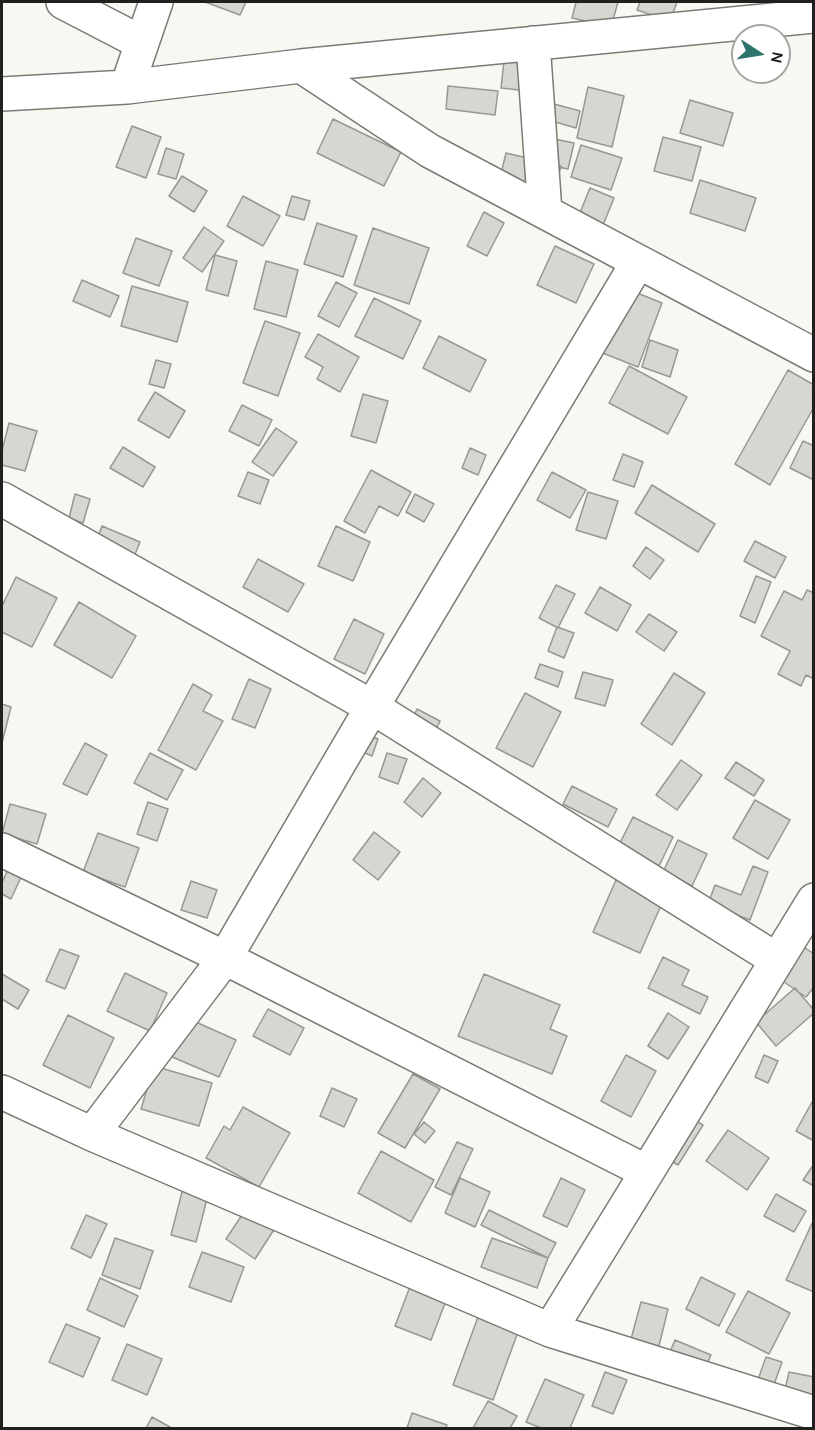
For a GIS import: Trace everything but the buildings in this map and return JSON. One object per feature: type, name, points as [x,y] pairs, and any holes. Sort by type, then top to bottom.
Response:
[{"type":"street","points":[[63,2],[142,43]]},
{"type":"street","points":[[127,87],[156,2]]},
{"type":"street","points":[[2,94],[127,87],[302,66],[813,15]]},
{"type":"street","points":[[533,43],[545,212]]},
{"type":"street","points":[[302,66],[430,151],[813,355]]},
{"type":"street","points":[[92,1134],[225,958],[372,706],[638,262]]},
{"type":"street","points":[[2,499],[372,706],[777,960]]},
{"type":"street","points":[[2,850],[225,958],[647,1172]]},
{"type":"street","points":[[550,1330],[813,900]]},
{"type":"street","points":[[2,1092],[92,1134],[550,1330],[813,1413]]}]
